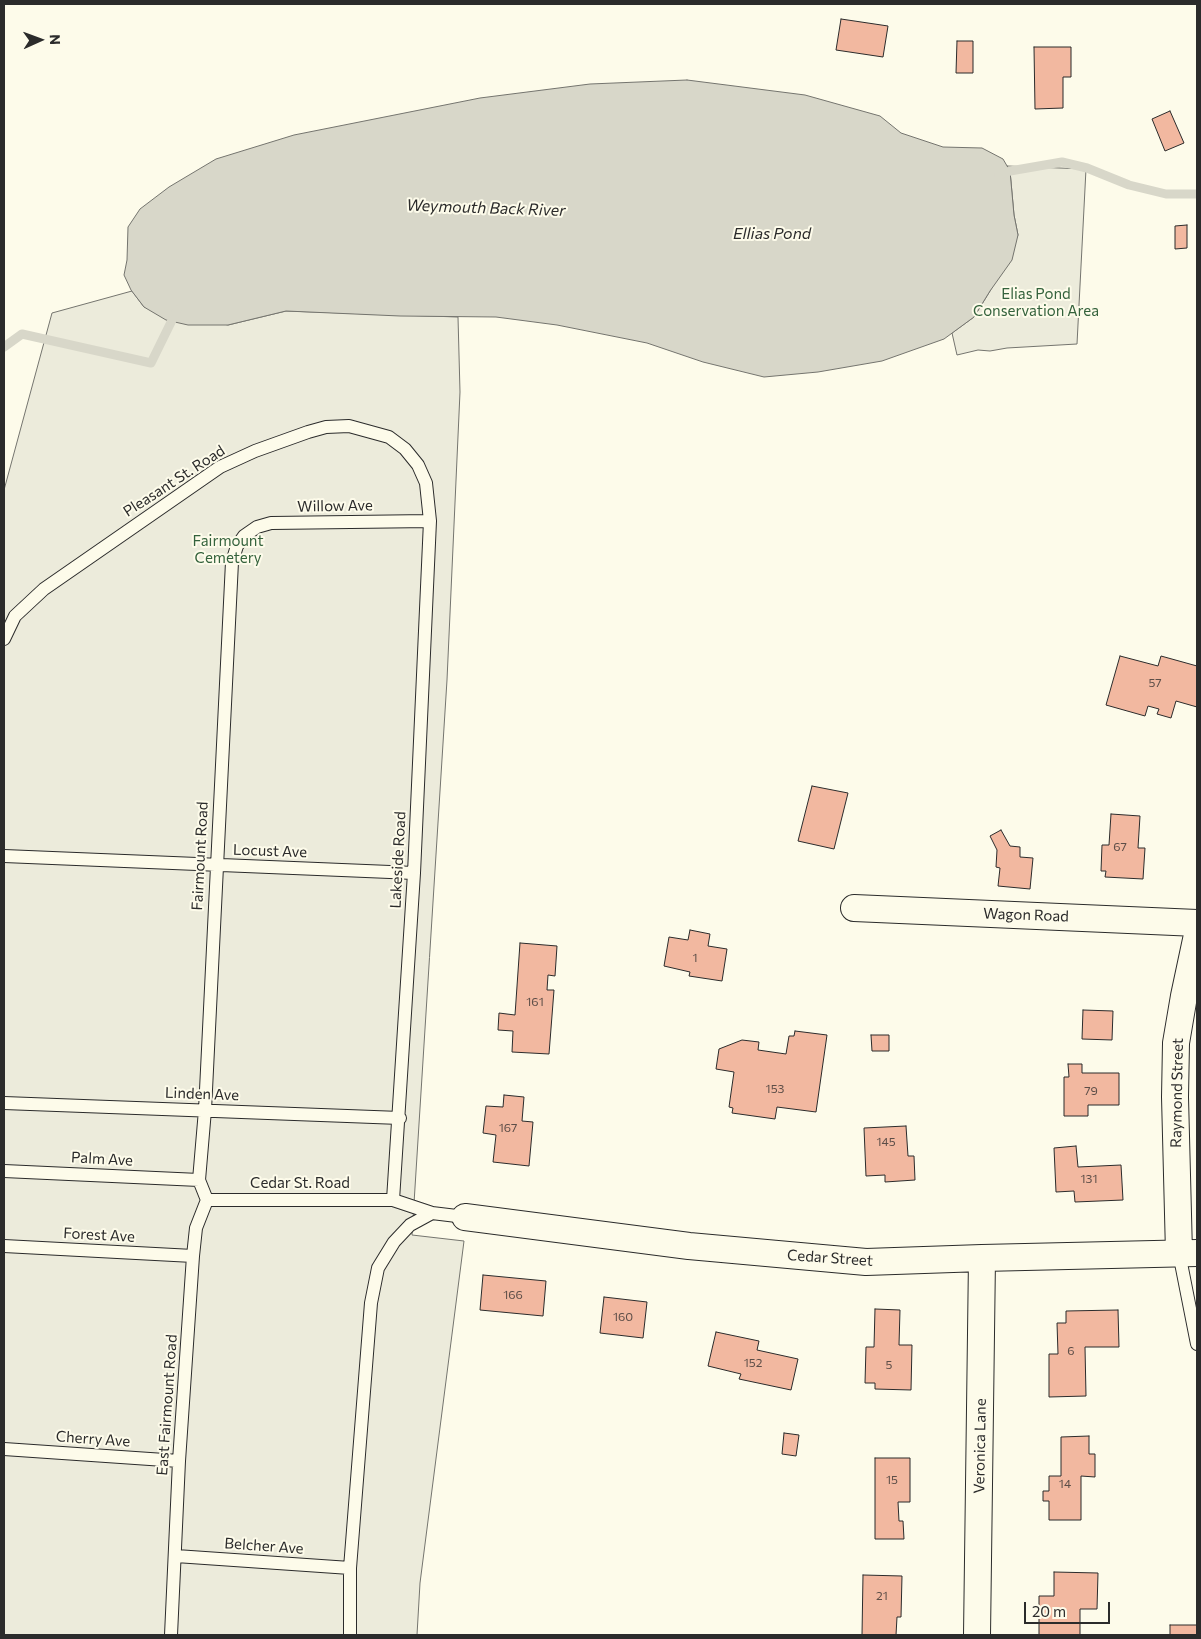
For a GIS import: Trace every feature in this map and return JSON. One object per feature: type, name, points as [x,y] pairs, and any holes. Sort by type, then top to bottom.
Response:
[{"type":"street","name":"Wagon Road","points":[[854,908],[1197,923]]},
{"type":"street","name":"Raymond Street","points":[[1188,1253],[1174,1097],[1176,1043],[1197,934]]},
{"type":"street","name":"Cedar Street","points":[[464,1217],[689,1246],[866,1262],[1188,1253]]},
{"type":"street","name":"Veronica Lane","points":[[977,1635],[982,1258]]},
{"type":"lane","name":"Pleasant St. Road","points":[[4,639],[15,616],[44,589],[220,467],[256,450],[326,427],[349,426],[388,436],[405,449],[418,465],[426,483],[430,521]]},
{"type":"lane","name":"Willow Ave","points":[[244,536],[257,527],[270,523],[430,521]]},
{"type":"lane","name":"Lakeside Road","points":[[394,1200],[414,873],[430,521]]},
{"type":"lane","name":"Fairmount Road","points":[[199,1180],[205,1110],[232,562],[237,546],[244,536]]},
{"type":"lane","name":"Locust Ave","points":[[4,856],[414,873]]},
{"type":"lane","name":"Linden Ave","points":[[4,1103],[400,1118]]},
{"type":"lane","name":"Palm Ave","points":[[4,1171],[199,1180]]},
{"type":"lane","points":[[199,1180],[207,1200]]},
{"type":"lane","name":"Cedar St. Road","points":[[207,1200],[394,1200],[432,1213],[464,1217]]},
{"type":"lane","name":"East Fairmount Road","points":[[171,1635],[179,1461],[193,1256],[196,1228],[207,1200]]},
{"type":"lane","points":[[350,1635],[350,1568],[371,1303],[378,1268],[394,1242],[410,1224],[432,1213]]},
{"type":"lane","name":"Forest Ave","points":[[4,1246],[193,1256]]},
{"type":"lane","points":[[1188,1253],[1197,1344]]},
{"type":"lane","name":"Cherry Ave","points":[[4,1449],[179,1461]]},
{"type":"lane","name":"Belcher Ave","points":[[176,1556],[350,1568]]},
{"type":"green space","name":"Elias Pond Conservation Area","points":[[1007,166],[1086,169],[1077,344],[1007,348],[990,351],[978,350],[957,355],[952,333],[974,317],[990,291],[1018,235],[1010,171]]},
{"type":"green space","name":"Fairmount Cemetery","points":[[132,291],[144,307],[228,325],[286,311],[458,317],[460,392],[447,680],[412,1235],[464,1241],[420,1583],[417,1635],[4,1635],[4,490],[52,313]]},
{"type":"water","name":"Ellias Pond","points":[[687,80],[805,95],[880,116],[901,133],[943,147],[982,148],[1003,159],[1010,171],[1018,235],[1012,260],[974,317],[944,339],[882,361],[818,372],[764,377],[703,362],[647,343],[557,325],[496,317],[400,316],[286,311],[228,325],[188,325],[166,320],[144,307],[131,290],[124,275],[127,260],[128,227],[140,209],[169,187],[216,159],[294,135],[480,98],[590,84]]},
{"type":"building","points":[[841,19],[888,26],[883,57],[836,50]]},
{"type":"building","points":[[957,41],[973,41],[973,73],[956,73]]},
{"type":"building","points":[[1034,47],[1071,47],[1071,77],[1063,77],[1063,108],[1035,109]]},
{"type":"building","points":[[1170,111],[1184,143],[1165,151],[1152,119]]},
{"type":"building","points":[[1187,225],[1187,248],[1175,249],[1175,226]]},
{"type":"building","points":[[1120,656],[1158,666],[1161,656],[1197,666],[1197,707],[1176,701],[1171,718],[1157,714],[1159,709],[1148,706],[1145,716],[1106,705]]},
{"type":"building","points":[[812,786],[848,793],[834,849],[798,841]]},
{"type":"building","points":[[1111,814],[1140,816],[1138,848],[1145,848],[1143,879],[1105,877],[1106,871],[1101,871],[1102,845],[1109,845]]},
{"type":"building","points":[[1001,830],[1010,846],[1020,847],[1020,857],[1033,858],[1030,889],[998,886],[1000,868],[996,867],[997,850],[990,836]]},
{"type":"building","points":[[690,930],[710,934],[708,946],[727,949],[722,981],[689,976],[690,972],[664,966],[669,937],[688,940]]},
{"type":"building","points":[[520,943],[557,946],[555,976],[548,975],[547,990],[554,990],[549,1054],[512,1052],[513,1031],[498,1030],[499,1013],[515,1015]]},
{"type":"building","points":[[1083,1010],[1113,1011],[1112,1040],[1082,1039]]},
{"type":"building","points":[[795,1031],[827,1035],[816,1112],[777,1107],[775,1119],[732,1113],[733,1108],[729,1107],[734,1072],[716,1069],[719,1049],[742,1040],[759,1042],[758,1050],[786,1054],[789,1036],[794,1036]]},
{"type":"building","points":[[871,1035],[889,1035],[889,1051],[872,1051]]},
{"type":"building","points":[[1068,1064],[1082,1064],[1082,1073],[1119,1073],[1119,1105],[1088,1105],[1088,1116],[1064,1116],[1064,1077],[1069,1077]]},
{"type":"building","points":[[504,1095],[524,1097],[522,1121],[533,1122],[529,1166],[493,1162],[496,1135],[483,1133],[486,1106],[503,1107]]},
{"type":"building","points":[[906,1126],[908,1156],[914,1156],[915,1180],[885,1182],[885,1175],[866,1176],[864,1128]]},
{"type":"building","points":[[1076,1146],[1078,1167],[1121,1165],[1123,1200],[1075,1202],[1074,1191],[1056,1192],[1054,1148]]},
{"type":"building","points":[[483,1275],[546,1281],[543,1316],[480,1310]]},
{"type":"building","points":[[604,1297],[647,1302],[643,1338],[600,1333]]},
{"type":"building","points":[[875,1309],[900,1310],[899,1345],[912,1345],[911,1390],[875,1389],[875,1383],[865,1383],[866,1347],[874,1347]]},
{"type":"building","points":[[1118,1310],[1119,1347],[1085,1347],[1086,1396],[1049,1397],[1049,1354],[1058,1354],[1057,1323],[1066,1323],[1066,1311]]},
{"type":"building","points":[[716,1332],[759,1341],[757,1350],[798,1359],[791,1390],[739,1379],[741,1374],[708,1366]]},
{"type":"building","points":[[784,1433],[799,1435],[796,1456],[782,1454]]},
{"type":"building","points":[[1089,1436],[1089,1454],[1095,1454],[1095,1477],[1081,1476],[1081,1520],[1049,1520],[1049,1501],[1043,1501],[1043,1491],[1049,1491],[1049,1476],[1061,1476],[1061,1437]]},
{"type":"building","points":[[875,1458],[910,1458],[910,1502],[898,1502],[899,1521],[903,1521],[904,1539],[875,1539]]},
{"type":"building","points":[[1054,1572],[1098,1573],[1097,1609],[1080,1609],[1080,1635],[1039,1635],[1039,1596],[1054,1596]]},
{"type":"building","points":[[863,1575],[902,1576],[901,1617],[897,1617],[896,1635],[862,1635]]},
{"type":"building","points":[[1170,1625],[1197,1625],[1197,1635],[1170,1635]]},
{"type":"waterway","points":[[999,175],[1010,171],[1062,162],[1087,168],[1129,185],[1166,194],[1197,194]]},
{"type":"waterway","name":"Weymouth Back River","points":[[4,347],[22,334],[151,363],[177,310]]}]
